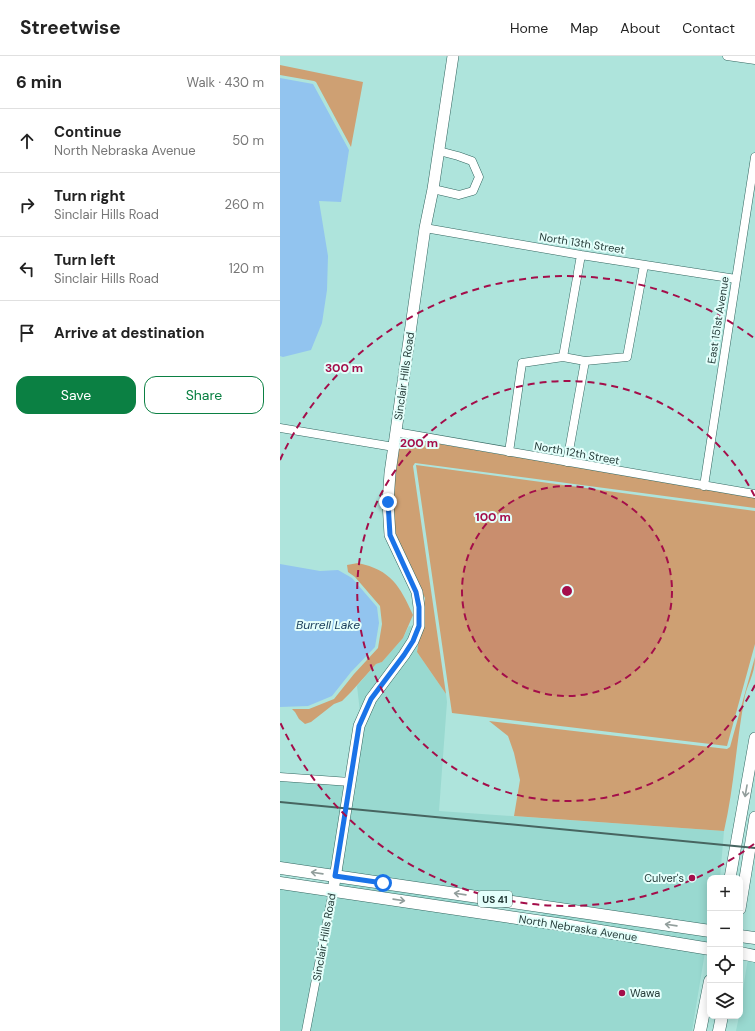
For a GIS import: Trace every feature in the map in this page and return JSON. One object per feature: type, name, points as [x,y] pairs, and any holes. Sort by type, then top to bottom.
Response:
[{"type":"main road","name":"North Nebraska Avenue","points":[[280,868],[707,931]]},
{"type":"main road","name":"North Nebraska Avenue","points":[[280,883],[707,949]]},
{"type":"main road","points":[[476,912],[488,907],[532,914],[541,911],[543,906]]},
{"type":"main road","points":[[743,936],[755,938]]},
{"type":"main road","points":[[743,954],[755,956]]},
{"type":"main road","points":[[700,1031],[710,983]]},
{"type":"main road","points":[[719,1031],[721,1019]]},
{"type":"street","name":"Sinclair Hills Road","points":[[306,1031],[333,891],[359,726],[371,699],[413,641],[419,626],[419,607],[416,592],[390,535],[388,502],[390,473],[425,228],[433,189],[453,56]]},
{"type":"street","points":[[727,56],[755,60]]},
{"type":"street","points":[[433,189],[459,195],[473,190],[479,177],[472,161],[439,151]]},
{"type":"street","name":"East 151st Avenue","points":[[704,486],[755,157]]},
{"type":"street","name":"North 13th Street","points":[[425,228],[581,255],[736,279]]},
{"type":"street","points":[[563,357],[581,255]]},
{"type":"street","points":[[509,452],[522,363],[563,357],[584,361],[627,357],[644,265]]},
{"type":"street","points":[[567,462],[584,361]]},
{"type":"street","points":[[280,428],[394,447]]},
{"type":"street","name":"North 12th Street","points":[[396,432],[755,494]]},
{"type":"street","points":[[731,875],[755,738]]},
{"type":"street","points":[[280,777],[350,782]]},
{"type":"street","points":[[743,891],[755,817]]},
{"type":"shaded area","points":[[280,65],[363,82],[351,147],[316,82],[280,75]]},
{"type":"shaded area","points":[[400,437],[755,498],[755,508],[415,463],[413,466],[446,694],[417,652],[425,598],[413,576],[394,534],[393,494]]},
{"type":"shaded area","points":[[416,465],[755,511],[755,644],[727,746],[452,713]]},
{"type":"shaded area","points":[[358,563],[379,570],[393,581],[404,596],[413,615],[403,638],[382,662],[376,664],[342,701],[334,704],[311,722],[305,724],[299,719],[292,709],[309,709],[334,699],[378,648],[382,624],[380,606],[355,577],[348,572],[347,565]]},
{"type":"shaded area","points":[[409,626],[414,627],[409,640],[360,712],[357,686],[376,664],[382,662],[403,638]]},
{"type":"shaded area","points":[[419,638],[417,652],[446,694],[447,702],[439,811],[724,831],[720,875],[707,875],[707,928],[340,873],[363,727],[375,701]]},
{"type":"shaded area","points":[[755,657],[754,670],[744,701],[724,831],[514,816],[520,780],[514,753],[508,736],[489,721],[727,749],[730,747]]},
{"type":"shaded area","points":[[280,781],[345,785],[332,871],[280,864]]},
{"type":"shaded area","points":[[339,880],[486,904],[475,908],[337,888]]},
{"type":"shaded area","points":[[280,886],[328,893],[302,1031],[280,1031]]},
{"type":"shaded area","points":[[336,895],[705,952],[692,1031],[310,1031]]},
{"type":"shaded area","points":[[545,912],[707,935],[707,945],[539,916]]},
{"type":"shaded area","points":[[748,958],[755,959],[755,1031],[736,1031],[738,1019],[743,1019],[743,989]]},
{"type":"water","points":[[280,78],[313,84],[349,150],[341,202],[319,201],[328,256],[327,290],[322,323],[311,350],[283,357],[280,356]]},
{"type":"water","name":"Burrell Lake","points":[[280,564],[320,571],[338,570],[352,578],[377,607],[379,623],[375,647],[351,672],[332,696],[308,706],[280,707]]},
{"type":"railway","points":[[280,802],[755,848]]},
{"type":"place","name":"Culver's","points":[[692,878]]},
{"type":"place","name":"Wawa","points":[[622,993]]},
{"type":"route","points":[[383,883],[335,876],[359,726],[371,699],[404,655],[413,641],[419,626],[419,607],[416,592],[390,535],[388,502]]}]
